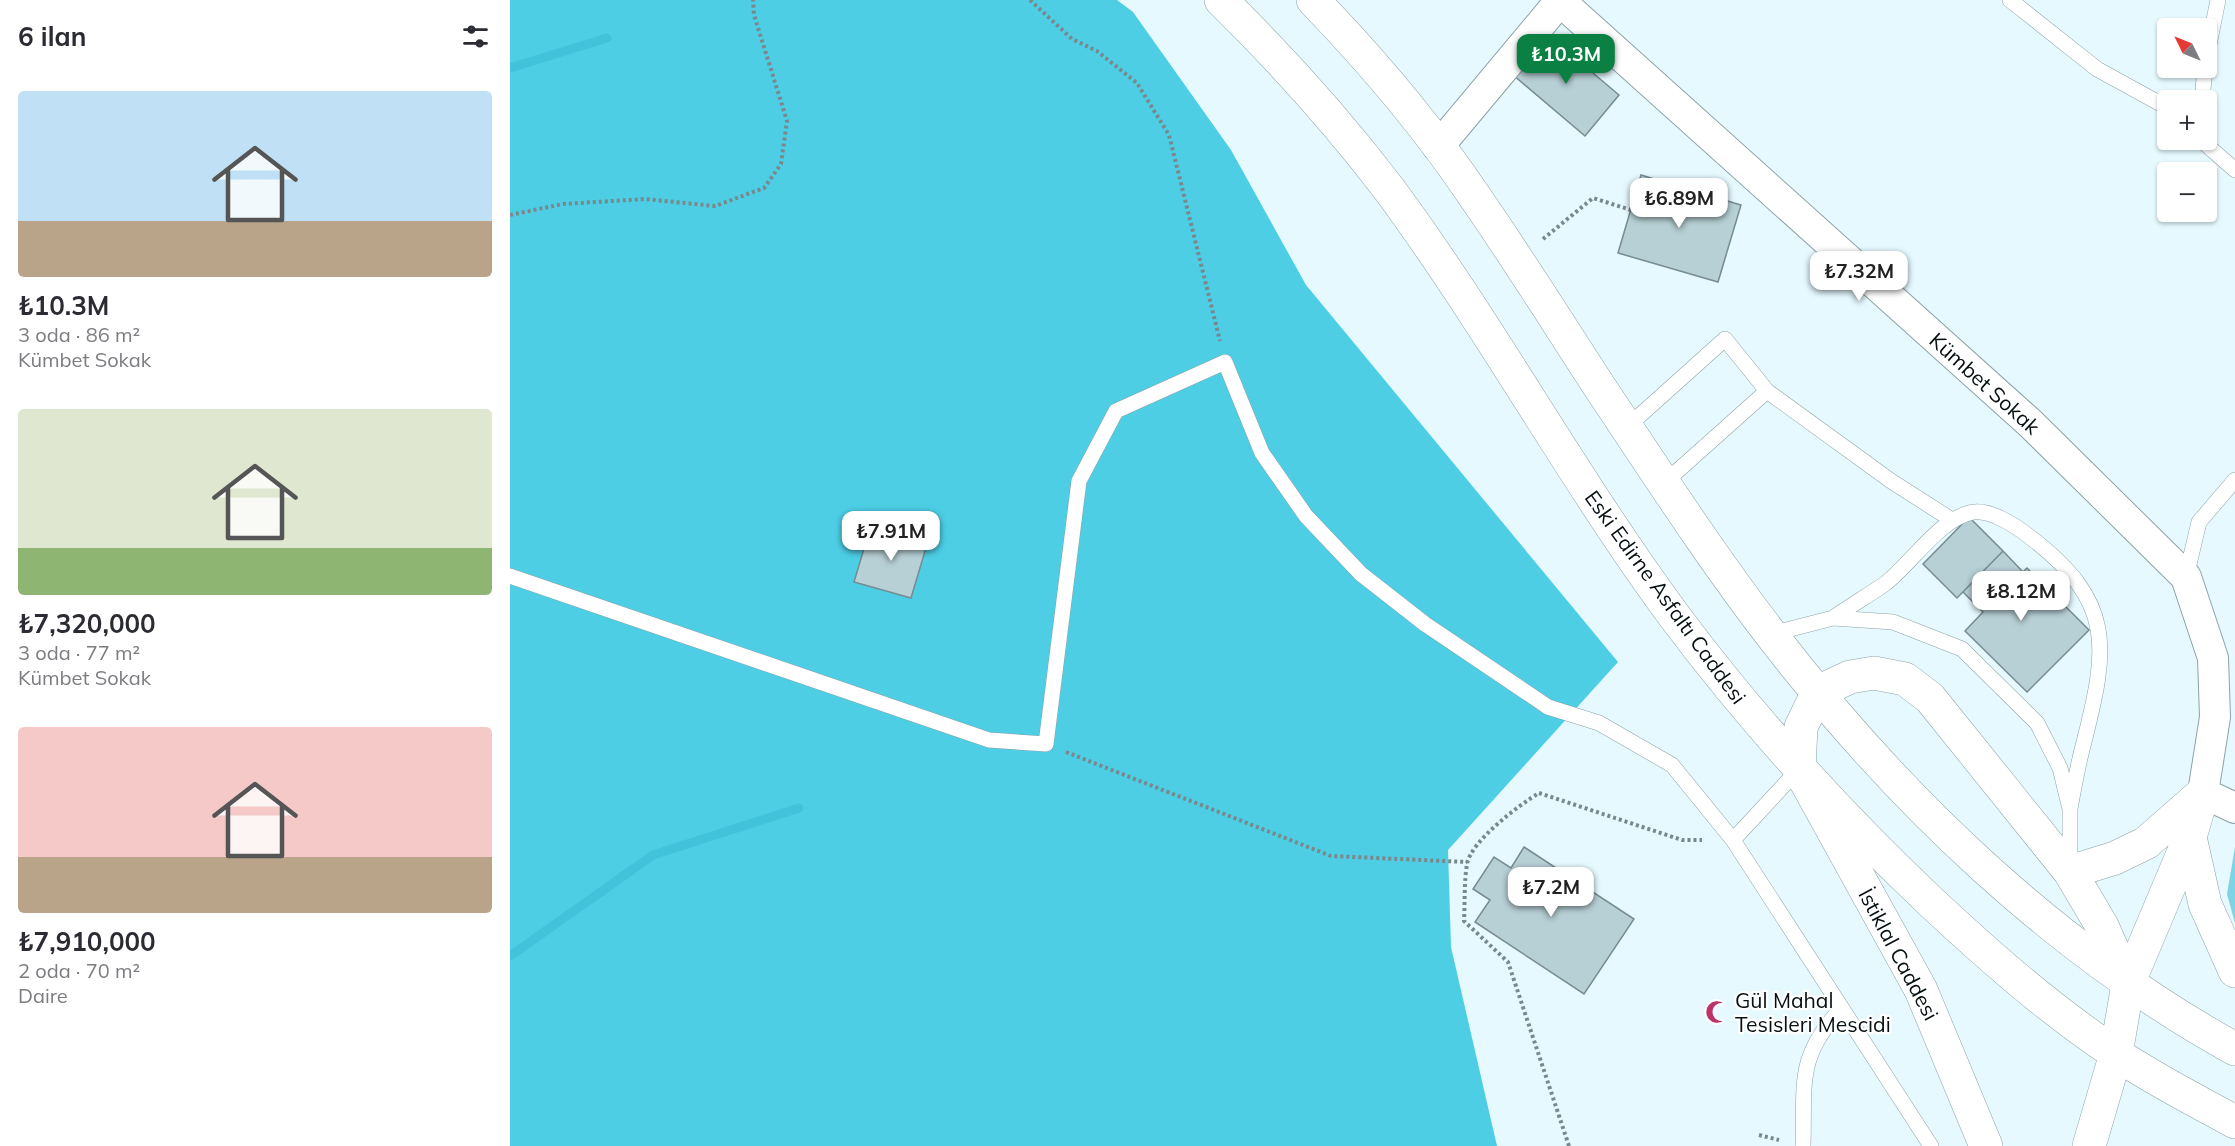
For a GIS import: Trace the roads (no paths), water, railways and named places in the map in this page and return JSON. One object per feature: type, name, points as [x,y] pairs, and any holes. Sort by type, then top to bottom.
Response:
[{"type":"main road","name":"Eski Edirne Asfaltı Caddesi","points":[[1221,0],[1297,79],[1387,188],[1428,244],[1558,445],[1674,615],[1730,688],[1799,769],[1876,850],[1960,928],[2040,997],[2116,1054],[2235,1122]]},
{"type":"main road","points":[[1313,0],[1386,80],[1474,194],[1664,483],[1771,634],[1873,755],[1970,853],[2020,899],[2128,984],[2235,1049]]},
{"type":"main road","points":[[1799,769],[1801,727],[1818,692],[1850,677],[1874,673],[1905,679],[1930,698],[2070,872],[2102,926],[2128,984]]},
{"type":"main road","name":"İstiklal Caddesi","points":[[1799,769],[1922,990],[1986,1146]]},
{"type":"main road","points":[[2090,1146],[2116,1054],[2128,984],[2190,837],[2203,793]]},
{"type":"main road","points":[[2070,872],[2115,858],[2146,843],[2203,793]]},
{"type":"main road","points":[[2190,837],[2205,904],[2235,971]]},
{"type":"street","points":[[1438,147],[1559,1]]},
{"type":"street","name":"Kümbet Sokak","points":[[1559,1],[2030,423],[2186,577],[2213,658],[2216,717],[2203,793]]},
{"type":"street","points":[[2203,793],[2235,808]]},
{"type":"lane","points":[[2010,0],[2097,69],[2157,102]]},
{"type":"lane","points":[[2214,18],[2218,0]]},
{"type":"lane","points":[[2212,150],[2235,170]]},
{"type":"lane","points":[[1627,427],[1725,339],[1767,391],[1891,481],[1952,520]]},
{"type":"lane","points":[[510,576],[989,740],[1046,744],[1079,481],[1116,411],[1225,362],[1262,453],[1306,516],[1361,574],[1425,624],[1548,706],[1599,723],[1672,765],[1733,840],[1841,1008],[1914,1116],[1931,1146]]},
{"type":"lane","points":[[1664,483],[1767,391]]},
{"type":"lane","points":[[2186,577],[2199,522],[2235,480]]},
{"type":"lane","points":[[1833,618],[1887,582],[1952,520],[1971,512],[1991,515],[2021,529],[2049,552],[2076,580],[2094,613],[2102,644],[2099,684],[2070,809],[2070,872]]},
{"type":"lane","points":[[1771,634],[1833,618],[1893,622],[1962,649],[2037,723],[2060,768],[2070,809]]},
{"type":"lane","points":[[1733,840],[1799,769]]},
{"type":"lane","points":[[1803,1146],[1805,1063],[1820,1031],[1841,1008]]},
{"type":"waterway","points":[[510,68],[607,38]]},
{"type":"waterway","points":[[510,956],[653,855],[799,808]]},
{"type":"place","name":"Gül Mahal Tesisleri Mescidi","points":[[1717,1012]]}]
